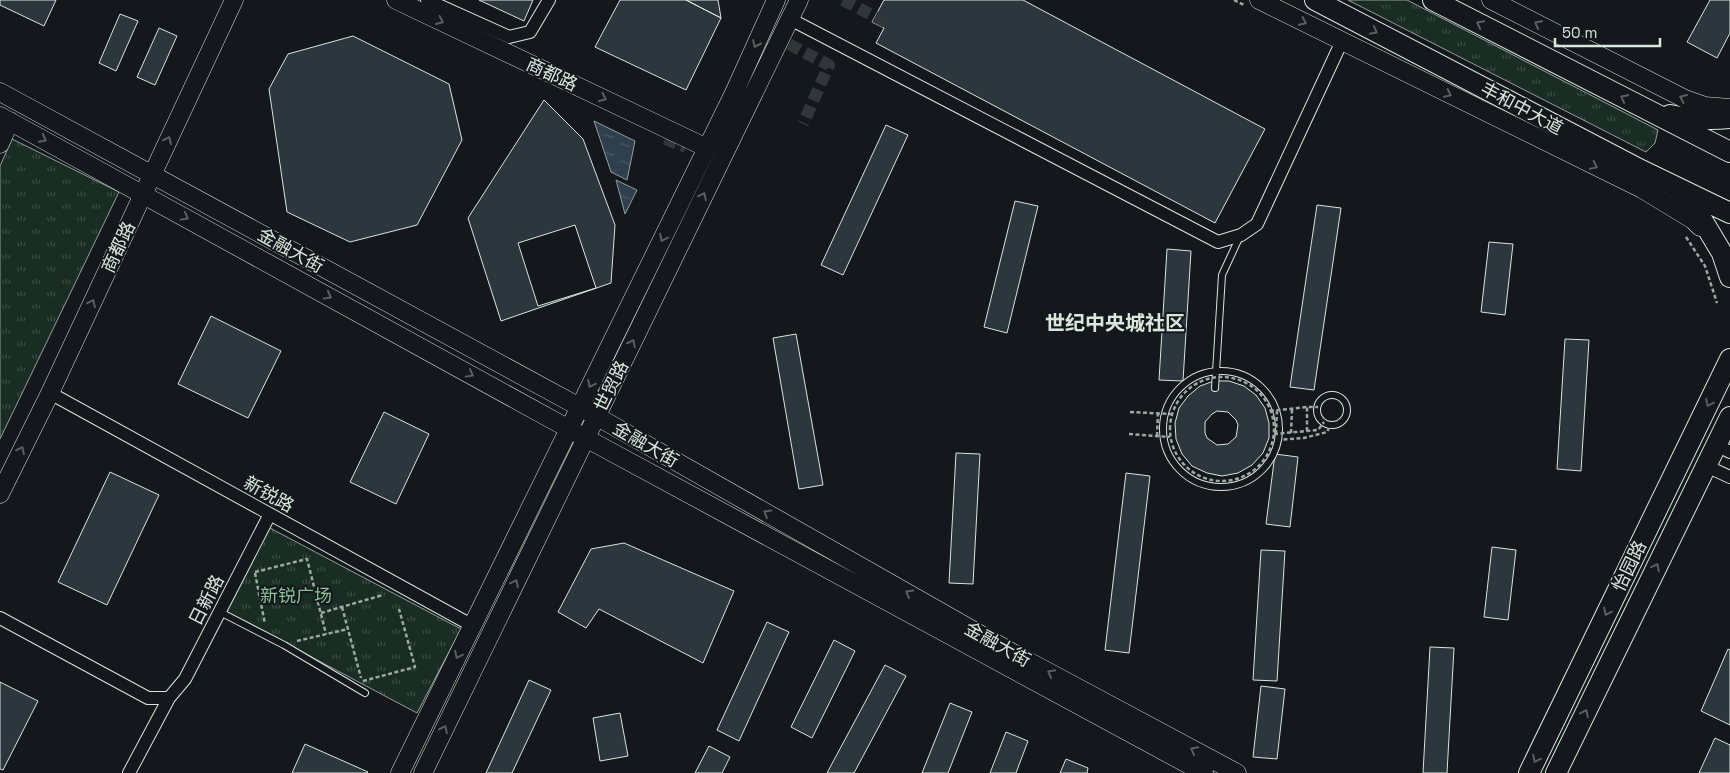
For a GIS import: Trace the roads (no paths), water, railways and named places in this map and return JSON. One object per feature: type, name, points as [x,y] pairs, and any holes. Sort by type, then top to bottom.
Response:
[{"type":"main road","name":"丰和中大道","points":[[1315,0],[1641,170],[1730,212]]},
{"type":"main road","points":[[1433,0],[1730,152]]},
{"type":"main road","points":[[1653,112],[1684,118],[1730,118]]},
{"type":"main road","points":[[1641,170],[1673,190],[1701,218],[1722,253],[1730,277]]},
{"type":"main road","name":"怡园路","points":[[1529,773],[1729,359]]},
{"type":"main road","name":"怡园路","points":[[1556,773],[1706,466],[1723,448],[1730,416]]},
{"type":"street","name":"商都路","points":[[0,494],[50,393],[234,0]]},
{"type":"street","name":"商都路","points":[[396,0],[707,148]]},
{"type":"street","points":[[428,0],[510,37],[530,32],[549,0]]},
{"type":"street","name":"世贸路","points":[[400,773],[707,148],[776,0]]},
{"type":"street","name":"世贸路","points":[[423,773],[799,0]]},
{"type":"street","points":[[1259,0],[1642,189],[1693,220],[1722,253]]},
{"type":"street","points":[[1491,0],[1684,99],[1705,106],[1730,108]]},
{"type":"street","points":[[790,18],[1218,242],[1241,235],[1257,224],[1342,41]]},
{"type":"street","name":"金融大街","points":[[0,92],[580,407],[1013,653],[1236,773]]},
{"type":"street","name":"金融大街","points":[[5,119],[569,429],[1204,773]]},
{"type":"street","points":[[0,144],[5,119]]},
{"type":"street","name":"新锐路","points":[[50,393],[473,626]]},
{"type":"street","points":[[1706,466],[1730,477]]},
{"type":"street","name":"日新路","points":[[129,773],[169,698],[185,679],[270,514]]},
{"type":"street","points":[[0,618],[148,698],[169,698]]},
{"type":"lane","points":[[1215,388],[1222,276],[1241,235]]},
{"type":"lane","points":[[1216,370],[1236,372],[1254,380],[1268,394],[1277,412],[1279,432],[1276,436],[1275,452],[1264,468],[1248,481],[1230,487],[1210,486],[1191,479],[1177,468],[1167,452],[1163,434],[1164,416],[1171,398],[1183,384],[1198,374],[1216,370]]},
{"type":"lane","points":[[1330,395],[1335,395],[1343,400],[1347,409],[1345,418],[1337,424],[1327,423],[1319,414],[1318,407],[1321,400],[1330,395]]},
{"type":"lane","points":[[220,612],[284,645],[365,693]]},
{"type":"water","points":[[594,121],[635,141],[627,180],[611,172]]},
{"type":"water","points":[[616,180],[637,190],[625,214]]},
{"type":"tunnel","points":[[843,0],[889,24]]},
{"type":"tunnel","points":[[773,36],[829,65],[803,124]]},
{"type":"tunnel","points":[[665,139],[686,147]]},
{"type":"district","name":"世纪中央城社区","points":[[1115,323]]},
{"type":"park label","name":"新锐广场","points":[[296,595]]}]
